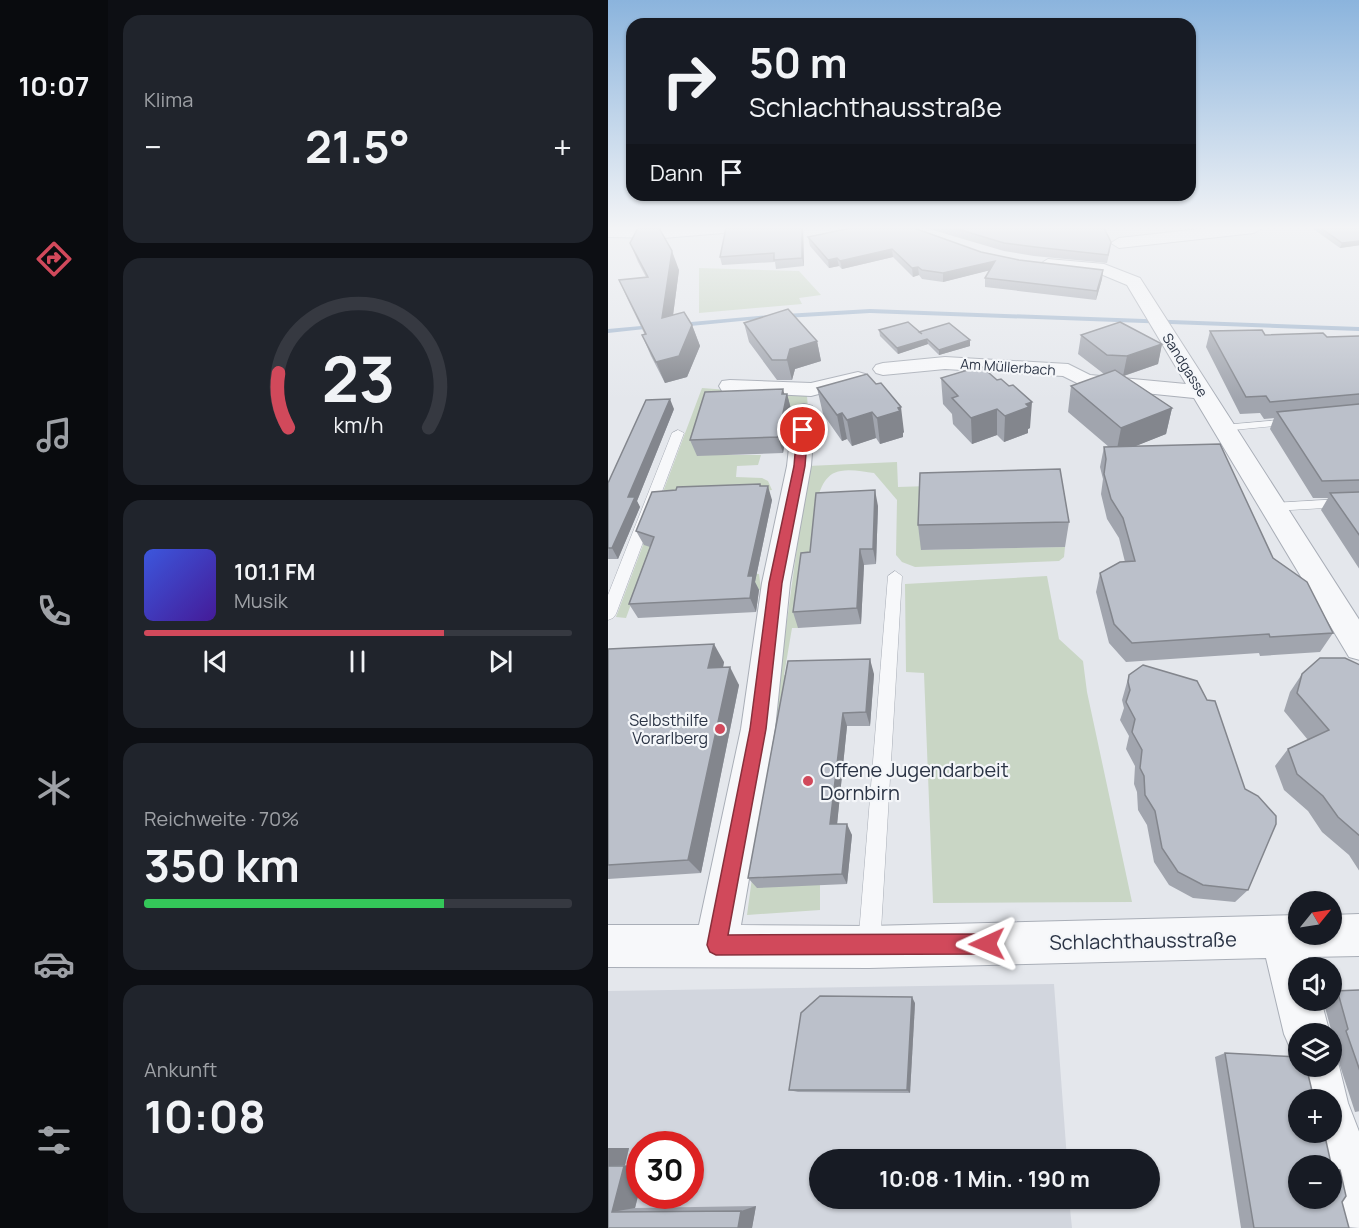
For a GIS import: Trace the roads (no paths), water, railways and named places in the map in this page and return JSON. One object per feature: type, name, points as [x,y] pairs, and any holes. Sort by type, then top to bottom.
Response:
[{"type":"street","name":"Sandgasse","points":[[1136,285],[1360,648]]},
{"type":"street","name":"Am Müllerbach","points":[[730,386],[788,391],[839,384],[858,378],[876,380],[883,375],[883,369],[945,363],[1068,370],[1085,381],[1203,392]]},
{"type":"street","points":[[716,945],[758,729],[776,583],[799,466],[804,411]]},
{"type":"street","name":"Schlachthausstraße","points":[[608,946],[869,946],[1360,935]]},
{"type":"street","points":[[1282,938],[1288,961]]},
{"type":"street","points":[[1337,1143],[1360,1226]]},
{"type":"lane","points":[[1223,428],[1303,421]]},
{"type":"lane","points":[[608,614],[678,433]]},
{"type":"lane","points":[[1273,507],[1360,502]]},
{"type":"lane","points":[[869,946],[895,576]]},
{"type":"waterway","points":[[785,316],[870,311],[1360,329]]},
{"type":"waterway","points":[[680,325],[769,317]]},
{"type":"waterway","points":[[608,331],[652,327]]},
{"type":"place","name":"Selbsthilfe Vorarlberg","points":[[720,729]]},
{"type":"place","name":"Offene Jugendarbeit Dornbirn","points":[[808,781]]}]
